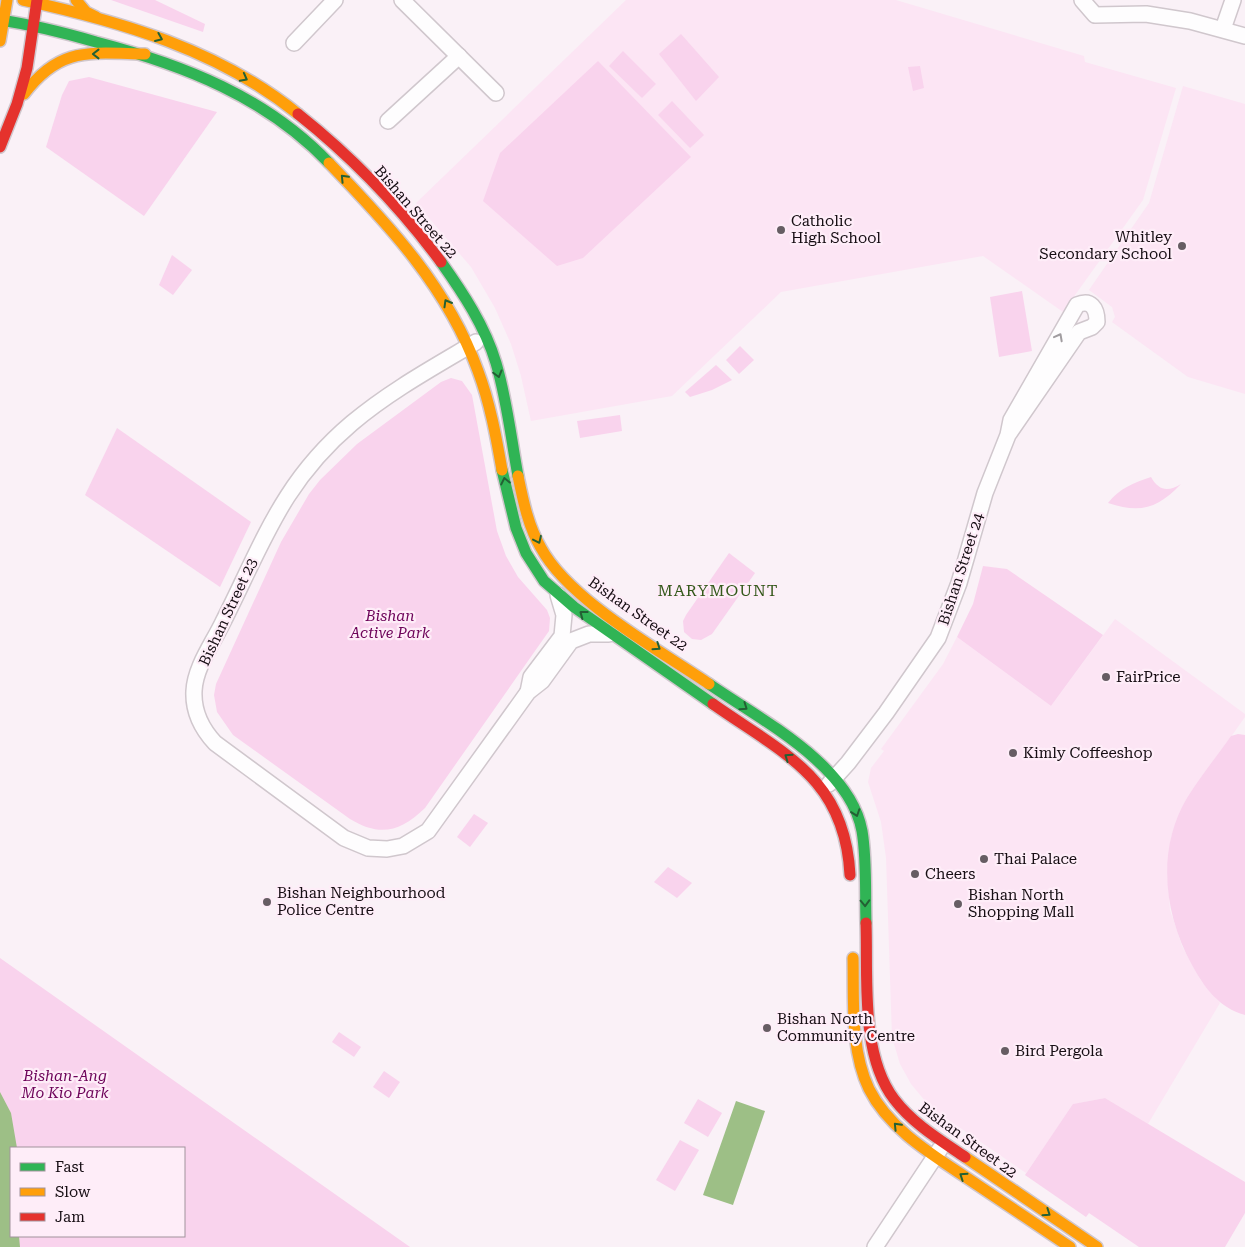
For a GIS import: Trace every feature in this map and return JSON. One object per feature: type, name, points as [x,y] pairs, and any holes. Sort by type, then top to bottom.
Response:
[{"type":"main road","points":[[0,41],[2,20],[7,0]]},
{"type":"main road","name":"Bishan Street 22","points":[[23,0],[37,1],[144,31],[201,55],[258,85],[346,155],[415,229],[445,265],[475,316],[495,361],[508,411],[523,494],[536,540],[548,558],[566,580],[591,603],[811,754],[836,776],[850,796],[862,831],[870,1028],[873,1055],[882,1079],[893,1098],[939,1150],[1070,1247]]},
{"type":"main road","points":[[76,0],[86,12],[96,17]]},
{"type":"main road","points":[[0,148],[18,104],[27,68],[37,1]]},
{"type":"main road","name":"Bishan Street 22","points":[[2,20],[145,54],[200,75],[241,95],[287,124],[370,206],[420,263],[447,302],[468,347],[487,396],[510,503],[522,545],[543,580],[558,595],[609,634],[805,770],[825,789],[847,836],[850,887]]},
{"type":"main road","points":[[18,104],[36,76],[56,61],[84,54],[145,54]]},
{"type":"main road","name":"Bishan Street 22","points":[[852,945],[855,1026],[860,1062],[869,1088],[881,1109],[901,1130],[939,1150],[1097,1247]]},
{"type":"street","points":[[294,43],[335,0]]},
{"type":"street","points":[[402,0],[496,93]]},
{"type":"street","points":[[1082,0],[1095,15],[1146,14],[1223,29],[1245,36]]},
{"type":"street","points":[[1223,29],[1233,0]]},
{"type":"street","points":[[388,121],[459,56]]},
{"type":"street","name":"Bishan Street 24","points":[[825,789],[908,684],[938,638],[959,583],[990,478],[1008,435],[1011,420],[1077,305],[1090,303],[1097,313],[1097,322],[1092,327],[1079,332],[1008,435]]},
{"type":"street","name":"Bishan Street 23","points":[[484,338],[446,358],[352,423],[308,466],[287,494],[266,530],[201,665],[194,691],[198,716],[204,731],[215,743],[344,838],[368,848],[388,849],[403,846],[415,841],[428,830],[528,692],[542,681],[571,641],[589,634],[609,634]]},
{"type":"street","name":"Bishan Street 23","points":[[528,692],[531,677],[562,636],[564,615],[558,595]]},
{"type":"street","points":[[876,1247],[939,1150]]},
{"type":"shaded area","name":"Catholic High School","points":[[626,0],[896,0],[1084,56],[1085,62],[1176,88],[1143,200],[1063,312],[983,256],[781,292],[672,396],[531,421],[521,376],[511,344],[495,308],[471,267],[416,203]]},
{"type":"shaded area","name":"Whitley Secondary School","points":[[1183,86],[1245,104],[1245,394],[1188,377],[1112,322],[1115,317],[1112,307],[1089,290],[1149,203]]},
{"type":"shaded area","points":[[1115,619],[1245,714],[1245,717],[1187,799],[1172,834],[1167,872],[1170,910],[1182,946],[1200,979],[1220,1003],[1148,1124],[1105,1098],[1074,1104],[1026,1173],[931,1108],[911,1084],[900,1064],[892,1037],[886,858],[881,822],[868,782],[871,768],[884,751],[881,749],[943,664],[957,637],[1051,706]]},
{"type":"shaded area","points":[[0,1092],[11,1113],[17,1147],[10,1147],[10,1237],[19,1237],[20,1247],[0,1247]]},
{"type":"shaded area","points":[[736,1101],[765,1111],[733,1205],[703,1195]]},
{"type":"green space","points":[[111,0],[155,0],[205,24],[203,32]]},
{"type":"green space","points":[[681,34],[719,77],[696,101],[659,54]]},
{"type":"green space","points":[[623,51],[656,84],[642,98],[609,66]]},
{"type":"green space","points":[[598,61],[691,157],[583,258],[557,266],[483,201],[500,153]]},
{"type":"green space","points":[[920,66],[924,88],[913,91],[908,67]]},
{"type":"green space","points":[[89,77],[217,112],[144,216],[46,147],[62,95],[69,81]]},
{"type":"green space","points":[[672,101],[704,135],[690,148],[658,115]]},
{"type":"green space","points":[[172,255],[192,270],[173,295],[159,285]]},
{"type":"green space","points":[[1022,291],[1032,351],[999,357],[990,297]]},
{"type":"green space","points":[[740,346],[754,360],[739,374],[726,360]]},
{"type":"green space","points":[[716,365],[732,380],[712,390],[690,397],[685,392]]},
{"type":"green space","name":"Bishan Active Park","points":[[451,378],[462,381],[472,395],[497,531],[506,556],[518,577],[547,610],[550,618],[549,631],[425,808],[398,827],[380,830],[361,825],[350,819],[233,735],[217,712],[214,695],[216,684],[281,542],[309,494],[320,480],[357,444],[441,382]]},
{"type":"green space","points":[[620,415],[622,431],[580,438],[577,421]]},
{"type":"green space","points":[[117,428],[251,522],[220,587],[85,495]]},
{"type":"green space","points":[[1151,477],[1157,485],[1164,489],[1181,484],[1165,499],[1148,507],[1130,508],[1108,503],[1117,493],[1138,481]]},
{"type":"green space","points":[[729,553],[755,573],[712,634],[701,640],[692,639],[684,632],[683,621]]},
{"type":"green space","points":[[983,566],[1007,569],[1103,635],[1051,706],[957,637],[973,604]]},
{"type":"green space","points":[[1245,735],[1245,1015],[1227,1007],[1213,996],[1192,965],[1175,925],[1167,882],[1171,839],[1177,818],[1187,798],[1203,774],[1231,736]]},
{"type":"green space","points":[[474,814],[488,823],[470,847],[457,837]]},
{"type":"green space","points":[[668,867],[692,883],[677,898],[654,882]]},
{"type":"green space","name":"Bishan-Ang Mo Kio Park","points":[[0,958],[410,1247],[0,1247]]},
{"type":"green space","points":[[339,1032],[361,1047],[354,1057],[332,1042]]},
{"type":"green space","points":[[384,1071],[400,1082],[389,1098],[373,1087]]},
{"type":"green space","points":[[1105,1098],[1245,1182],[1245,1213],[1225,1247],[1139,1247],[1089,1213],[1086,1217],[1025,1175],[1073,1104]]},
{"type":"green space","points":[[698,1099],[722,1113],[708,1137],[684,1123]]},
{"type":"green space","points":[[680,1140],[699,1150],[675,1191],[656,1180]]},
{"type":"traffic: fast","points":[[0,20],[37,27],[129,51],[161,61],[222,86],[278,119],[305,140],[329,163]]},
{"type":"traffic: fast","points":[[441,262],[473,310],[491,349],[503,391],[518,476]]},
{"type":"traffic: fast","points":[[502,470],[516,528],[526,553],[544,581],[574,607],[713,704]]},
{"type":"traffic: fast","points":[[709,684],[801,746],[840,785],[854,807],[862,831],[864,842],[866,923]]},
{"type":"traffic: slow","points":[[0,41],[7,0]]},
{"type":"traffic: slow","points":[[23,0],[132,28],[202,55],[235,72],[298,114]]},
{"type":"traffic: slow","points":[[76,0],[86,12],[96,17]]},
{"type":"traffic: slow","points":[[24,94],[37,78],[50,67],[64,60],[92,54],[145,54]]},
{"type":"traffic: slow","points":[[329,163],[395,234],[415,259],[450,312],[465,341],[486,395],[502,470]]},
{"type":"traffic: slow","points":[[518,476],[526,513],[533,531],[541,548],[554,567],[593,605],[641,640],[709,684]]},
{"type":"traffic: slow","points":[[853,958],[853,1008],[856,1041],[863,1074],[878,1105],[903,1132],[918,1144],[1070,1247]]},
{"type":"traffic: slow","points":[[965,1157],[1097,1247]]},
{"type":"traffic: jam","points":[[0,147],[17,104],[27,68],[37,0]]},
{"type":"traffic: jam","points":[[298,114],[337,147],[374,183],[441,262]]},
{"type":"traffic: jam","points":[[713,704],[786,755],[806,772],[823,791],[836,814],[846,842],[850,875]]},
{"type":"traffic: jam","points":[[866,923],[868,1014],[871,1038],[883,1081],[901,1108],[927,1131],[965,1157]]},
{"type":"place","name":"Catholic High School","points":[[781,230]]},
{"type":"place","name":"Whitley Secondary School","points":[[1182,246]]},
{"type":"place","name":"FairPrice","points":[[1106,677]]},
{"type":"place","name":"Kimly Coffeeshop","points":[[1013,753]]},
{"type":"place","name":"Thai Palace","points":[[984,859]]},
{"type":"place","name":"Cheers","points":[[915,874]]},
{"type":"place","name":"Bishan Neighbourhood Police Centre","points":[[267,902]]},
{"type":"place","name":"Bishan North Shopping Mall","points":[[958,904]]},
{"type":"place","name":"Bishan North Community Centre","points":[[767,1028]]},
{"type":"place","name":"Bird Pergola","points":[[1005,1051]]},
{"type":"district","name":"MARYMOUNT","points":[[718,590]]}]
